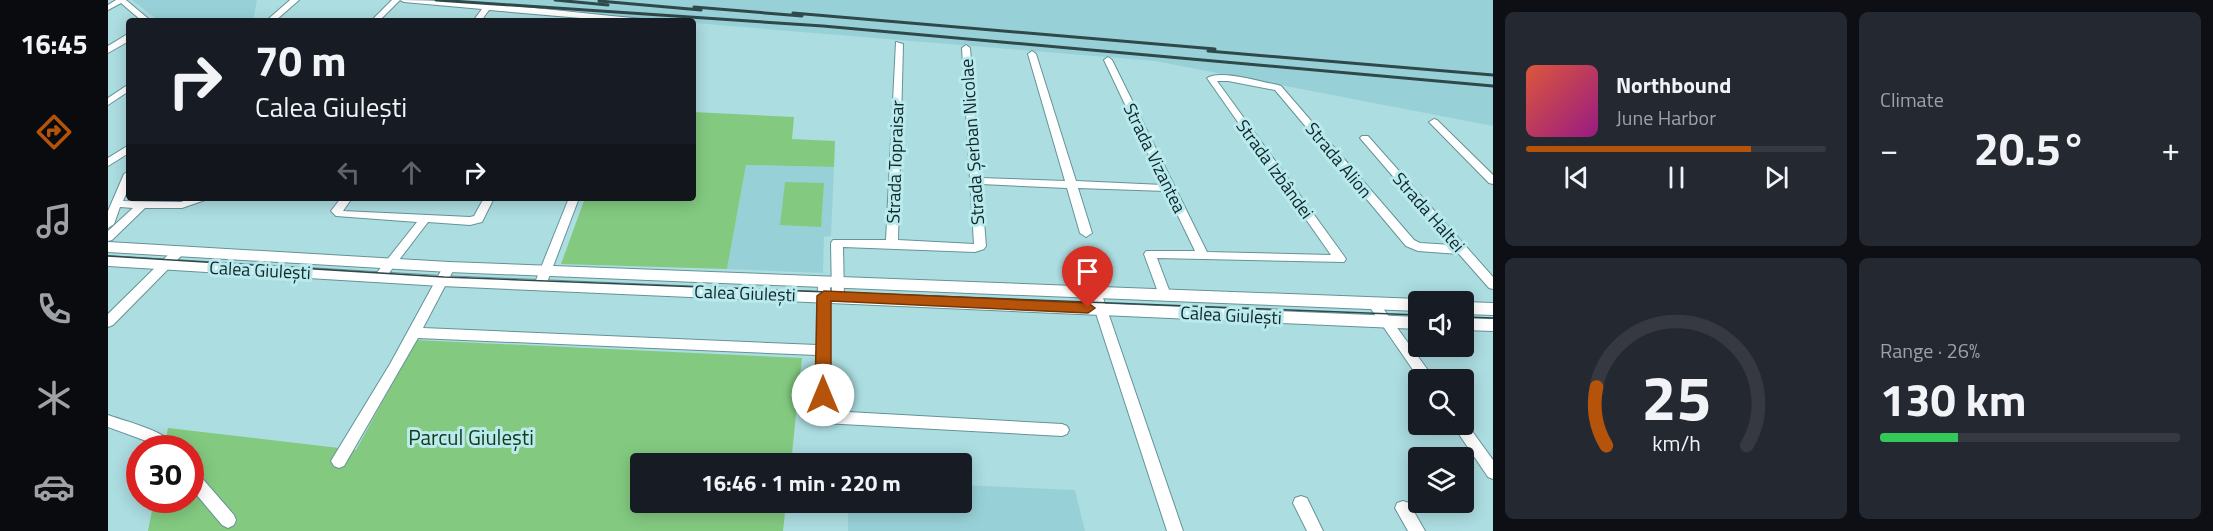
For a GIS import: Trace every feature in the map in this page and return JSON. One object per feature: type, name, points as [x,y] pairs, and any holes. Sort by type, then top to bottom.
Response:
[{"type":"main road","name":"Calea Giulești","points":[[108,247],[390,264],[445,274]]},
{"type":"main road","name":"Calea Giulești","points":[[108,261],[379,278],[445,274],[831,289],[1095,292],[1408,305]]},
{"type":"main road","name":"Calea Giulești","points":[[831,289],[1101,308],[1408,323]]},
{"type":"main road","points":[[1474,308],[1493,309]]},
{"type":"main road","points":[[1474,324],[1493,325]]},
{"type":"street","points":[[108,8],[121,0],[143,18]]},
{"type":"street","points":[[274,18],[295,0]]},
{"type":"street","points":[[378,18],[396,0]]},
{"type":"street","points":[[404,0],[574,18]]},
{"type":"street","points":[[479,18],[487,8]]},
{"type":"street","points":[[108,50],[126,39]]},
{"type":"street","name":"Strada Topraisar","points":[[831,289],[837,243],[892,244],[899,44]]},
{"type":"street","name":"Strada Șerban Nicolae","points":[[892,244],[975,248],[980,246],[966,48]]},
{"type":"street","points":[[1032,54],[1086,233]]},
{"type":"street","name":"Strada Vizantea","points":[[1108,60],[1203,256]]},
{"type":"street","name":"Strada Alion","points":[[1211,78],[1228,78],[1278,88],[1410,243],[1418,247],[1462,250]]},
{"type":"street","name":"Strada Izbândei","points":[[1203,256],[1340,260],[1211,78]]},
{"type":"street","points":[[108,102],[126,89]]},
{"type":"street","points":[[1434,122],[1493,181]]},
{"type":"street","name":"Strada Haltei","points":[[1365,138],[1493,285]]},
{"type":"street","points":[[108,163],[126,150]]},
{"type":"street","points":[[975,181],[1169,188]]},
{"type":"street","points":[[108,224],[126,182]]},
{"type":"street","points":[[117,204],[190,204],[196,201]]},
{"type":"street","points":[[344,201],[337,211],[340,214],[475,221],[487,201]]},
{"type":"street","points":[[543,278],[573,201]]},
{"type":"street","points":[[108,237],[143,204]]},
{"type":"street","points":[[379,278],[424,220]]},
{"type":"street","points":[[108,322],[179,251]]},
{"type":"street","points":[[1165,295],[1150,254],[1203,256]]},
{"type":"street","points":[[1476,266],[1493,266]]},
{"type":"street","points":[[339,461],[414,333],[445,274]]},
{"type":"street","points":[[831,289],[823,350],[823,417],[1062,430]]},
{"type":"street","points":[[1095,292],[1175,531]]},
{"type":"street","points":[[1373,303],[1420,369]]},
{"type":"street","points":[[414,333],[823,350]]},
{"type":"street","points":[[108,421],[146,435]]},
{"type":"street","points":[[1467,435],[1493,472]]},
{"type":"street","points":[[204,492],[228,520]]},
{"type":"street","points":[[1301,503],[1315,531]]},
{"type":"street","points":[[1403,508],[1417,531]]},
{"type":"shaded area","points":[[132,0],[257,0],[254,18],[155,18]]},
{"type":"shaded area","points":[[414,0],[1493,0],[1493,126],[1155,61],[696,23],[696,18],[633,18]]},
{"type":"shaded area","points":[[746,165],[834,167],[831,236],[824,237],[823,273],[727,269]]},
{"type":"shaded area","points":[[972,485],[1075,490],[1085,531],[848,531],[848,513],[972,513]]},
{"type":"green space","points":[[696,112],[794,117],[792,139],[835,141],[834,167],[746,165],[727,269],[561,264],[584,201],[696,201]]},
{"type":"green space","points":[[785,182],[824,183],[821,227],[780,225]]},
{"type":"green space","name":"Parcul Giulești","points":[[416,340],[802,358],[792,453],[630,453],[630,513],[785,513],[783,531],[148,531],[151,513],[204,513],[204,435],[167,435],[168,428],[356,450]]},
{"type":"tram line","points":[[108,256],[444,277],[1408,315]]},
{"type":"tram line","points":[[1474,317],[1493,318]]},
{"type":"railway","points":[[436,0],[823,26],[1493,86]]},
{"type":"railway","points":[[555,0],[608,5]]},
{"type":"railway","points":[[599,1],[701,10]]},
{"type":"railway","points":[[694,7],[802,16]]},
{"type":"railway","points":[[793,13],[1215,49]]},
{"type":"railway","points":[[1208,51],[1493,75]]},
{"type":"route","points":[[823,395],[824,296],[1088,308]]}]
